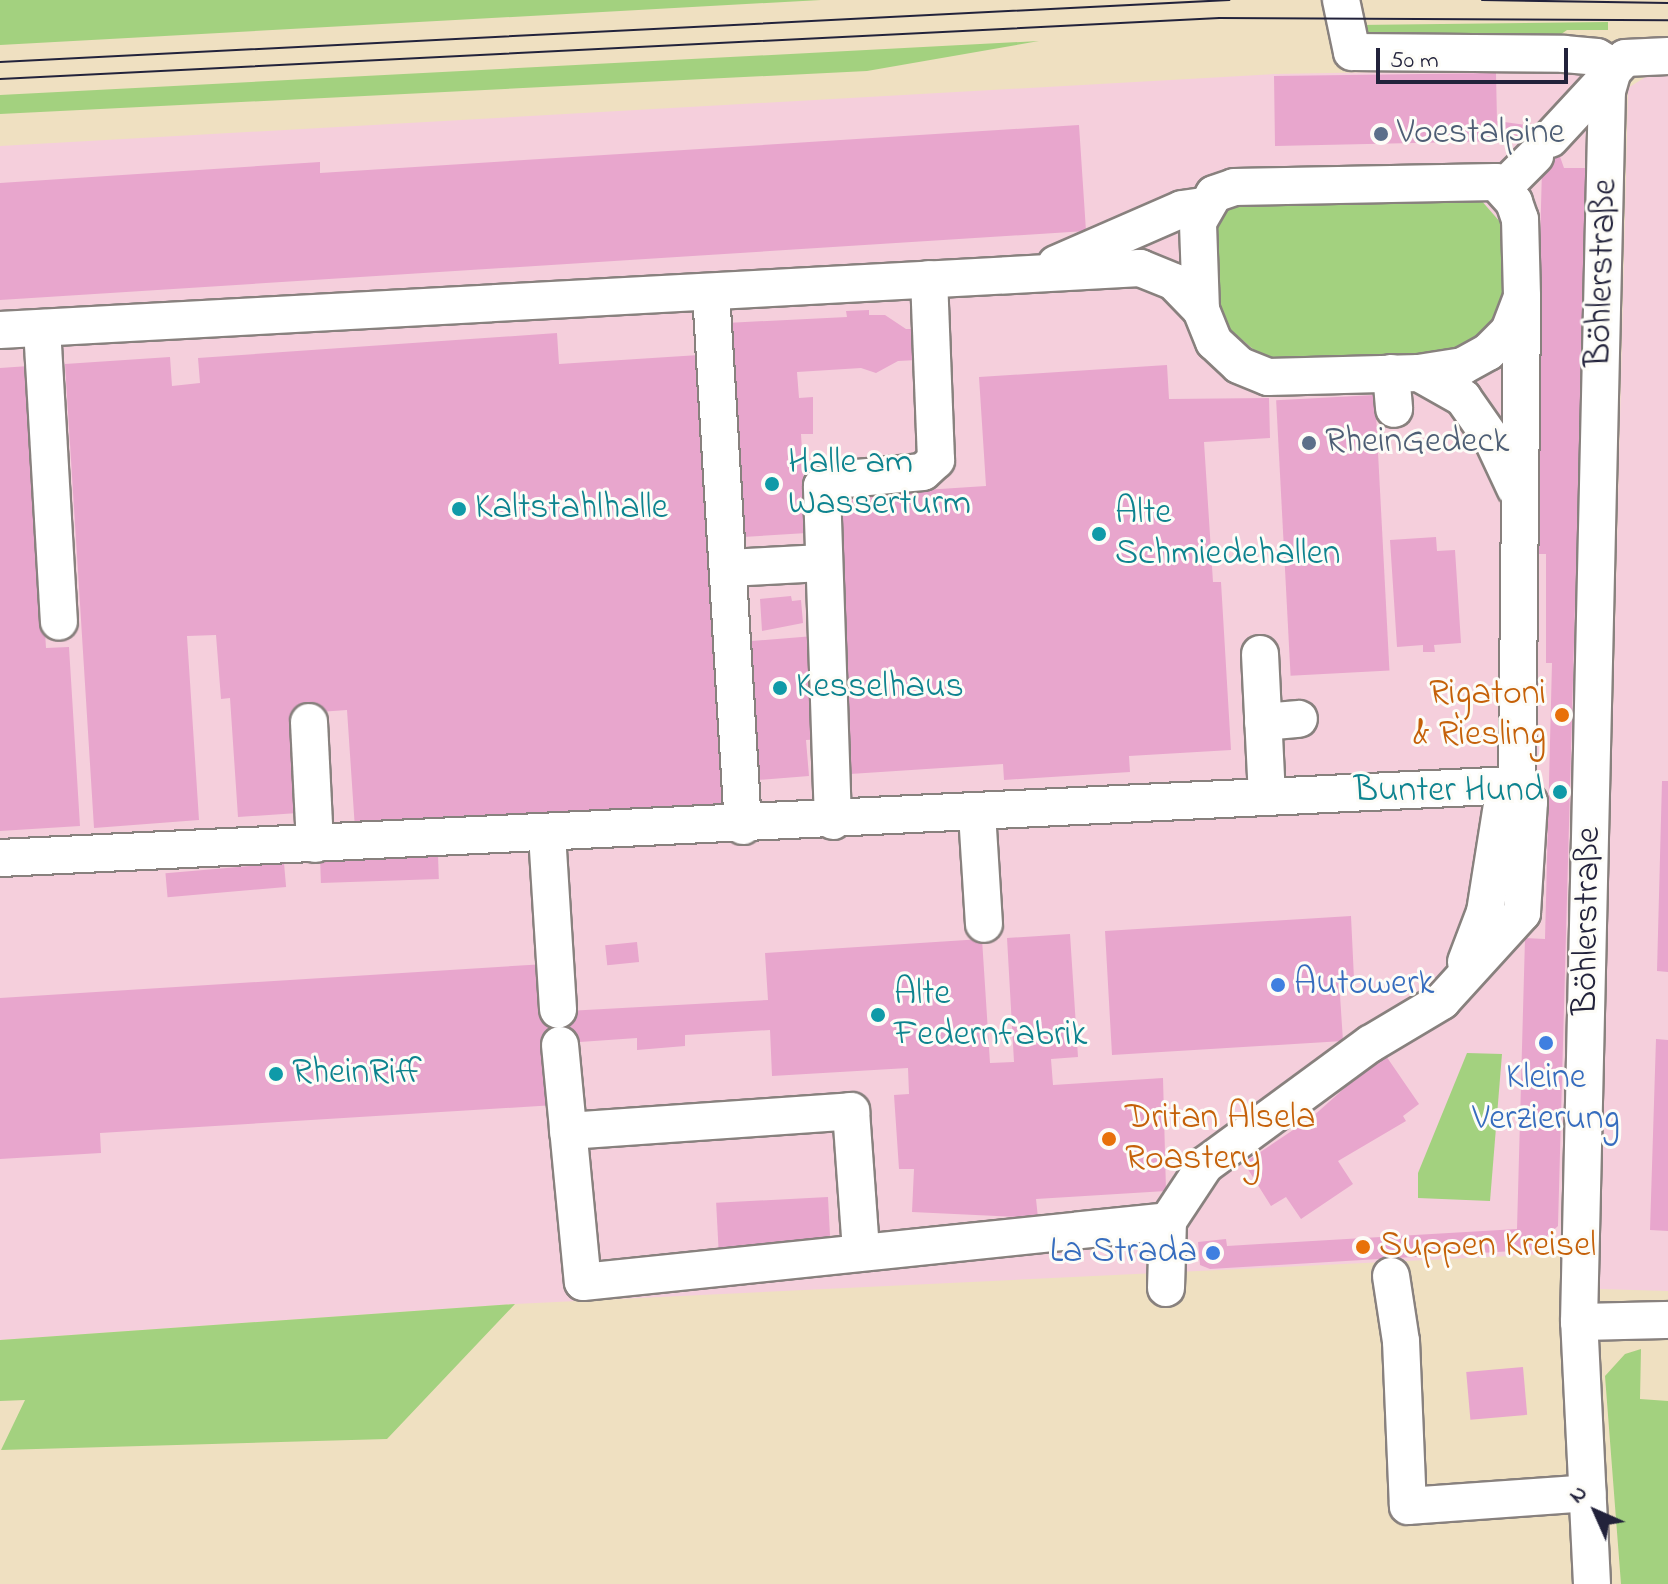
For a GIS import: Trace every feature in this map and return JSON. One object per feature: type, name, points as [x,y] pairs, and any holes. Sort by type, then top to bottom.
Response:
[{"type":"street","points":[[1341,0],[1352,52],[1564,54],[1597,57],[1614,67]]},
{"type":"street","points":[[1504,187],[1625,58],[1668,56]]},
{"type":"street","name":"Böhlerstraße","points":[[1592,1584],[1579,1322],[1607,91],[1614,67]]},
{"type":"street","points":[[1166,1288],[1168,1221],[1205,1165],[1370,1044],[1442,1001],[1474,949],[1511,786],[1520,501],[1522,297],[1520,219],[1504,187],[1496,182],[1234,187],[1214,194],[1203,206],[1198,222],[1201,310],[1214,342],[1239,365],[1268,377],[1405,373],[1463,366],[1488,352],[1509,331],[1522,297]]},
{"type":"street","points":[[1036,272],[1182,209],[1203,206]]},
{"type":"street","points":[[0,330],[1140,268],[1174,282],[1201,310]]},
{"type":"street","points":[[833,821],[821,495],[826,482],[923,472],[936,460],[929,279]]},
{"type":"street","points":[[711,292],[743,826]]},
{"type":"street","points":[[42,328],[59,622]]},
{"type":"street","points":[[1394,409],[1405,373]]},
{"type":"street","points":[[1405,373],[1463,398],[1493,441],[1520,501]]},
{"type":"street","points":[[728,568],[823,563]]},
{"type":"street","points":[[1260,654],[1267,797]]},
{"type":"street","points":[[1263,722],[1299,719]]},
{"type":"street","points":[[309,722],[315,844]]},
{"type":"street","points":[[0,858],[743,826],[1511,786]]},
{"type":"street","points":[[977,813],[984,924]]},
{"type":"street","points":[[547,834],[559,1028],[583,1282],[1168,1221]]},
{"type":"street","points":[[568,1131],[851,1111],[861,1252]]},
{"type":"street","points":[[1391,1276],[1401,1341],[1408,1506],[1588,1493]]},
{"type":"street","points":[[1579,1322],[1668,1320]]},
{"type":"shaded area","points":[[1601,68],[1570,1253],[515,1304],[0,1340],[0,146],[1275,74]]},
{"type":"shaded area","points":[[1655,71],[1668,71],[1668,1291],[1599,1289],[1628,88]]},
{"type":"green space","points":[[0,0],[821,0],[0,45]]},
{"type":"green space","points":[[1608,22],[1608,30],[1567,30],[1557,37],[1370,35],[1358,25]]},
{"type":"green space","points":[[1039,41],[867,71],[0,114],[0,95]]},
{"type":"green space","points":[[1480,199],[1501,223],[1508,257],[1507,300],[1496,325],[1476,343],[1444,356],[1289,363],[1261,356],[1225,325],[1216,298],[1214,231],[1234,201]]},
{"type":"green space","points":[[1467,1053],[1502,1054],[1490,1201],[1418,1198],[1418,1173]]},
{"type":"green space","points":[[515,1304],[387,1439],[1,1450],[25,1400],[0,1401],[0,1340]]},
{"type":"green space","points":[[1641,1349],[1640,1399],[1668,1401],[1668,1584],[1621,1584],[1605,1376],[1625,1354]]},
{"type":"building","points":[[1496,73],[1497,121],[1533,126],[1557,148],[1564,168],[1587,168],[1558,1226],[1531,1250],[1210,1269],[1200,1265],[1198,1242],[1226,1239],[1227,1246],[1517,1229],[1525,938],[1545,939],[1552,663],[1546,663],[1546,554],[1532,554],[1542,168],[1524,146],[1506,141],[1275,146],[1274,76]]},
{"type":"building","points":[[1079,125],[1086,231],[0,300],[0,183],[320,162],[320,173]]},
{"type":"building","points":[[869,310],[869,315],[885,315],[906,329],[915,329],[917,360],[898,361],[876,373],[861,368],[797,372],[799,398],[813,397],[813,434],[801,434],[807,533],[743,537],[726,323],[847,317],[846,311]]},
{"type":"building","name":"Kaltstahlhalle","points":[[557,333],[559,364],[699,355],[729,803],[355,829],[347,710],[291,714],[298,813],[238,817],[230,698],[221,699],[216,635],[187,636],[199,820],[94,828],[65,364],[170,357],[172,386],[200,383],[198,358]]},
{"type":"building","name":"Alte Schmiedehallen","points":[[1167,365],[1169,399],[1269,398],[1270,438],[1204,442],[1213,582],[1221,582],[1231,750],[1129,756],[1130,772],[1004,780],[1003,764],[850,774],[832,496],[986,486],[979,377]]},
{"type":"building","points":[[29,366],[46,648],[69,647],[80,826],[0,831],[0,368]]},
{"type":"building","points":[[1375,395],[1389,671],[1291,676],[1276,400]]},
{"type":"building","points":[[1436,537],[1437,551],[1455,550],[1461,643],[1434,645],[1435,652],[1423,652],[1423,645],[1397,647],[1390,540]]},
{"type":"building","points":[[791,596],[792,601],[801,600],[803,623],[762,631],[760,599]]},
{"type":"building","name":"Kesselhaus","points":[[814,636],[821,739],[806,740],[809,776],[758,780],[740,642]]},
{"type":"building","points":[[1662,781],[1668,781],[1668,972],[1657,971]]},
{"type":"building","points":[[438,855],[439,879],[321,883],[320,859]]},
{"type":"building","points":[[284,863],[286,887],[168,897],[165,873]]},
{"type":"building","points":[[1351,916],[1354,979],[1339,980],[1343,1041],[1112,1055],[1105,931]]},
{"type":"building","points":[[1070,934],[1078,1057],[1051,1059],[1053,1085],[1163,1078],[1166,1191],[1036,1199],[1038,1218],[912,1212],[914,1169],[899,1169],[894,1095],[909,1094],[908,1068],[772,1076],[770,1030],[685,1035],[685,1046],[637,1050],[637,1038],[551,1044],[555,1105],[100,1133],[101,1153],[0,1159],[0,998],[546,964],[549,1012],[768,1000],[765,953],[982,939],[990,1063],[1014,1062],[1007,938]]},
{"type":"building","points":[[637,942],[639,962],[607,965],[605,945]]},
{"type":"building","points":[[1656,1039],[1668,1040],[1668,1231],[1650,1230]]},
{"type":"building","points":[[1384,1053],[1419,1104],[1403,1116],[1406,1121],[1338,1161],[1353,1184],[1301,1219],[1286,1197],[1271,1206],[1244,1163],[1311,1118]]},
{"type":"building","points":[[828,1197],[831,1251],[719,1257],[716,1203]]},
{"type":"building","points":[[1523,1367],[1527,1415],[1470,1420],[1466,1372]]},
{"type":"tram line","points":[[0,62],[1229,0]]},
{"type":"tram line","points":[[1482,0],[1668,3]]},
{"type":"tram line","points":[[0,79],[1219,18],[1668,20]]},
{"type":"place","name":"Voestalpine","points":[[1381,134]]},
{"type":"place","name":"RheinGedeck","points":[[1309,443]]},
{"type":"place","name":"Halle am Wasserturm","points":[[772,484]]},
{"type":"place","name":"Kaltstahlhalle","points":[[459,509]]},
{"type":"place","name":"Alte Schmiedehallen","points":[[1099,534]]},
{"type":"place","name":"Kesselhaus","points":[[780,688]]},
{"type":"place","name":"Rigatoni & Riesling","points":[[1562,715]]},
{"type":"place","name":"Bunter Hund","points":[[1560,792]]},
{"type":"place","name":"Autowerk","points":[[1278,985]]},
{"type":"place","name":"Alte Federnfabrik","points":[[878,1015]]},
{"type":"place","name":"Kleine Verzierung","points":[[1546,1043]]},
{"type":"place","name":"RheinRiff","points":[[276,1074]]},
{"type":"place","name":"Dritan Alsela Roastery","points":[[1109,1139]]},
{"type":"place","name":"Suppen Kreisel","points":[[1363,1247]]},
{"type":"place","name":"La Strada","points":[[1213,1253]]}]
